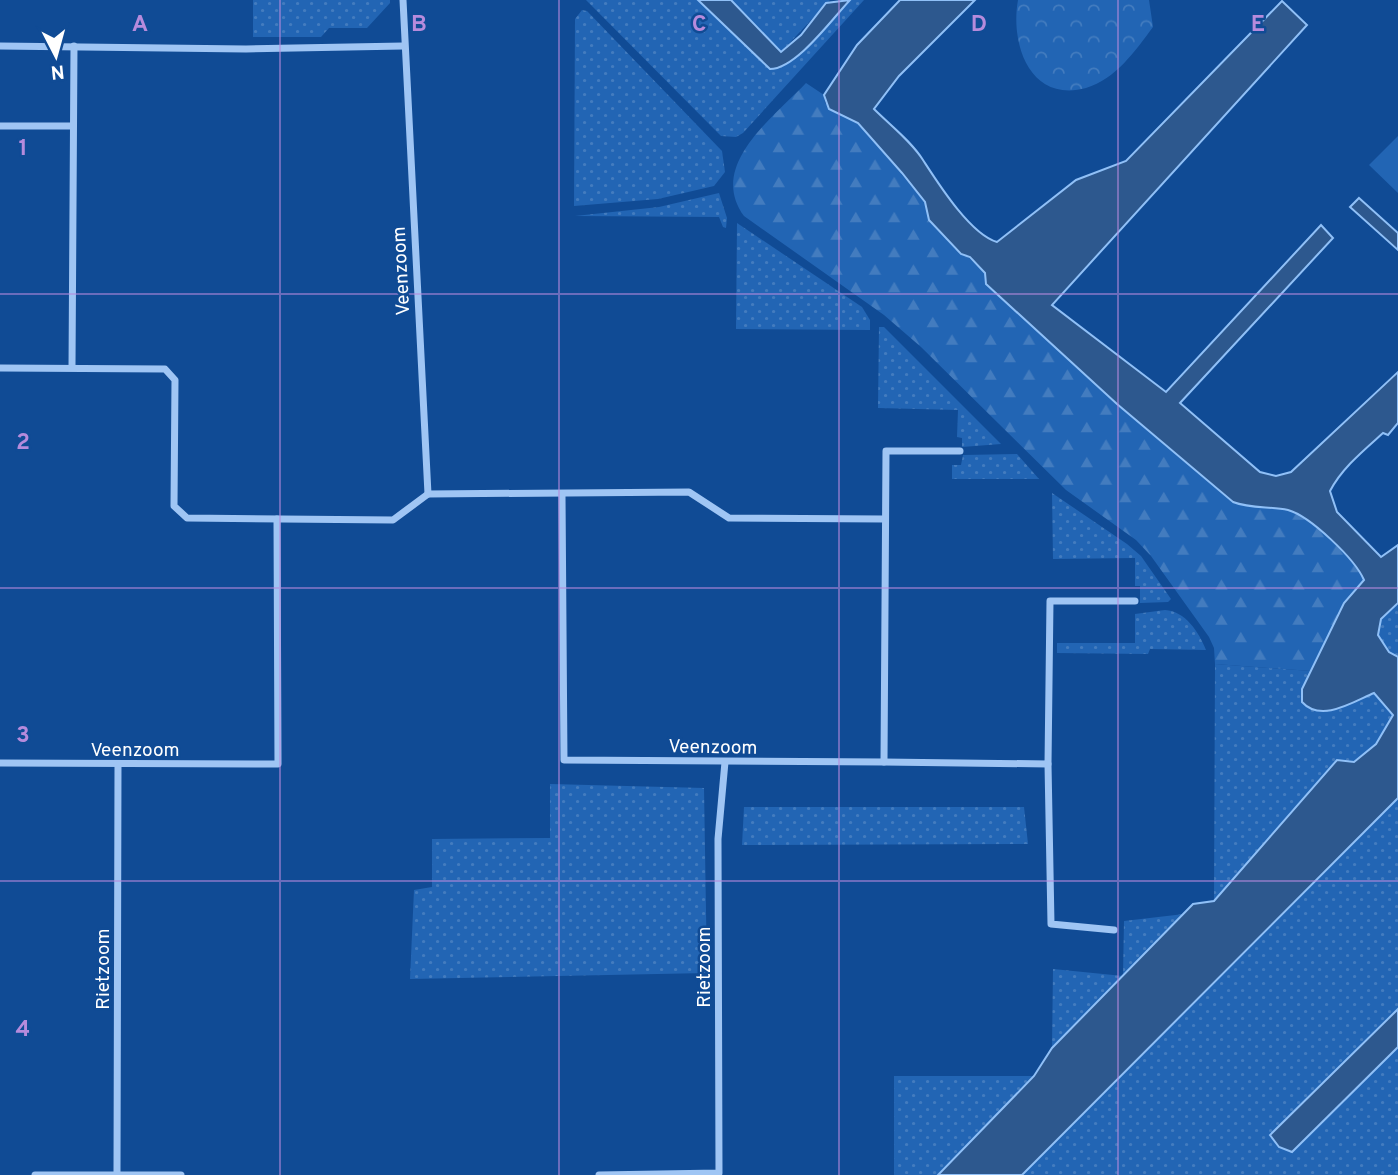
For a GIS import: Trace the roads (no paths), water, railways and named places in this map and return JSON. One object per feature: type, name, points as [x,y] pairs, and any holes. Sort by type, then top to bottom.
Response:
[{"type":"street","name":"Veenzoom","points":[[403,0],[403,46],[428,494]]},
{"type":"street","points":[[0,46],[246,49],[403,46]]},
{"type":"street","points":[[72,367],[74,46]]},
{"type":"street","points":[[0,126],[74,126]]},
{"type":"street","points":[[0,368],[165,369],[176,380],[174,506],[187,518],[393,520],[428,494],[689,492],[729,518],[884,519]]},
{"type":"street","points":[[960,451],[886,451],[884,762],[1048,764]]},
{"type":"street","name":"Veenzoom","points":[[562,495],[564,760],[884,762]]},
{"type":"street","name":"Veenzoom","points":[[0,763],[278,764],[277,519]]},
{"type":"street","points":[[1114,930],[1051,924],[1048,764],[1050,601],[1135,601]]},
{"type":"street","name":"Rietzoom","points":[[599,1175],[719,1174],[718,839],[725,762]]},
{"type":"street","name":"Rietzoom","points":[[117,1173],[118,765]]},
{"type":"street","points":[[35,1175],[181,1175]]}]
